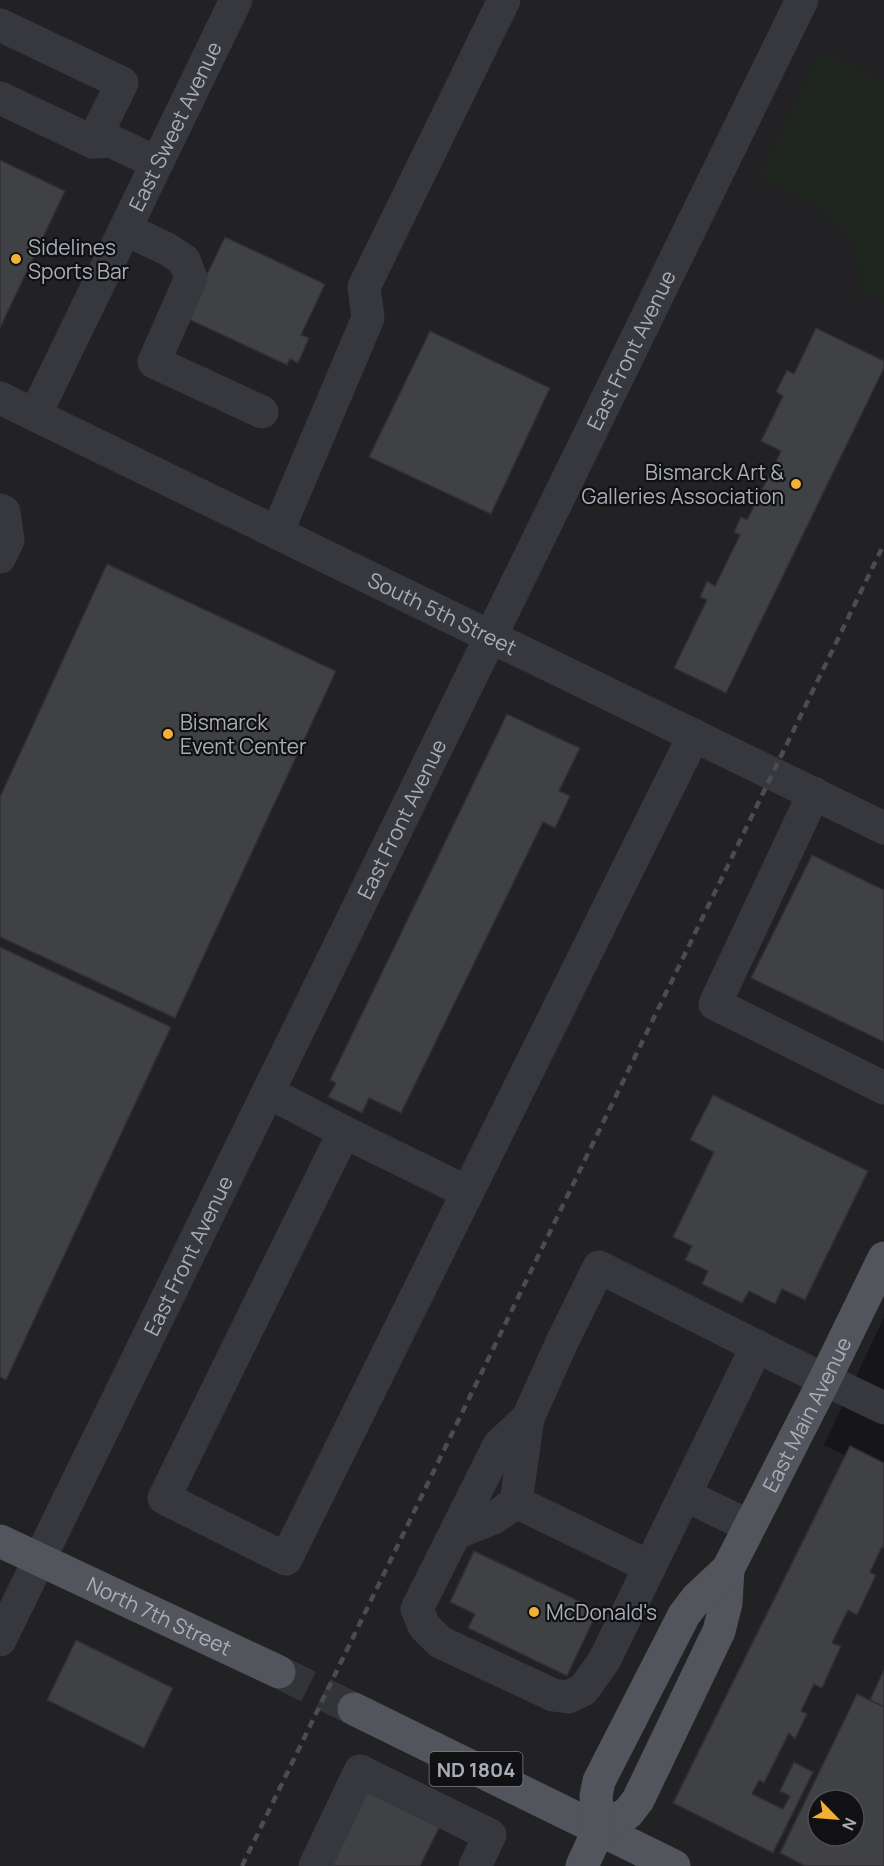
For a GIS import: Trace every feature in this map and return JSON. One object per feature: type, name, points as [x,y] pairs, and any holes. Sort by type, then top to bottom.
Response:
[{"type":"main road","name":"East Main Avenue","points":[[599,1829],[627,1813],[638,1800],[719,1631],[726,1603],[728,1569],[884,1258]]},
{"type":"main road","name":"North 7th Street","points":[[0,1541],[279,1672]]},
{"type":"main road","name":"ND 1804","points":[[354,1709],[674,1866]]},
{"type":"main road","points":[[582,1866],[599,1829]]},
{"type":"street","name":"East Sweet Avenue","points":[[34,415],[236,0]]},
{"type":"street","points":[[277,533],[368,318],[364,288],[504,0]]},
{"type":"street","name":"East Front Avenue","points":[[0,1640],[802,0]]},
{"type":"street","points":[[0,25],[122,83],[93,142]]},
{"type":"street","points":[[0,98],[93,142],[111,141],[157,163]]},
{"type":"street","points":[[125,229],[167,249],[184,260],[191,278],[154,362],[262,412]]},
{"type":"street","name":"South 5th Street","points":[[0,398],[884,828]]},
{"type":"street","points":[[0,510],[4,512],[8,540],[0,557]]},
{"type":"street","points":[[344,1132],[164,1498],[286,1559],[694,735]]},
{"type":"street","points":[[814,793],[715,1004],[884,1088]]},
{"type":"street","points":[[268,1092],[468,1192]]},
{"type":"street","points":[[456,1533],[494,1518],[516,1502],[528,1418],[599,1267],[884,1408]]},
{"type":"street","points":[[528,1418],[499,1445],[417,1609],[424,1626],[440,1642],[553,1695],[568,1697],[583,1689],[604,1661],[757,1346]]},
{"type":"street","points":[[685,1495],[750,1526]]},
{"type":"street","points":[[516,1502],[650,1567]]},
{"type":"street","points":[[315,1866],[360,1771],[490,1836],[475,1866]]},
{"type":"shaded area","points":[[0,0],[884,0],[884,1317],[824,1445],[884,1474],[884,1866],[0,1866]]},
{"type":"shaded area","points":[[821,50],[884,82],[884,301],[860,290],[857,258],[841,228],[830,217],[804,200],[759,178]]},
{"type":"building","name":"Sidelines Sports Bar","points":[[0,160],[65,191],[0,328]]},
{"type":"building","points":[[225,237],[325,284],[301,335],[309,338],[298,363],[290,359],[287,365],[186,318]]},
{"type":"building","name":"Bismarck Art & Galleries Association","points":[[816,328],[884,361],[884,368],[726,693],[674,668],[707,600],[700,597],[707,581],[715,586],[740,535],[734,532],[741,517],[747,520],[781,451],[761,441],[783,396],[776,392],[787,370],[794,374]]},
{"type":"building","points":[[430,331],[550,388],[491,514],[369,457]]},
{"type":"building","name":"Bismarck Event Center","points":[[107,564],[336,671],[175,1018],[0,937],[0,797]]},
{"type":"building","points":[[507,714],[580,748],[559,791],[570,796],[555,828],[543,822],[401,1113],[369,1098],[362,1113],[328,1097],[336,1083],[330,1080]]},
{"type":"building","points":[[812,855],[884,890],[884,1042],[751,978]]},
{"type":"building","points":[[0,947],[171,1027],[6,1380],[0,1377]]},
{"type":"building","points":[[713,1095],[868,1171],[805,1300],[782,1289],[775,1304],[749,1291],[742,1303],[702,1284],[708,1271],[685,1260],[692,1246],[673,1237],[714,1152],[690,1140]]},
{"type":"building","points":[[850,1446],[884,1463],[884,1548],[882,1547],[870,1572],[876,1575],[857,1615],[848,1610],[832,1643],[841,1646],[822,1688],[814,1684],[801,1711],[807,1714],[795,1739],[789,1733],[764,1783],[759,1780],[752,1794],[783,1809],[790,1796],[780,1791],[794,1762],[813,1772],[773,1853],[673,1803]]},
{"type":"building","name":"McDonald's","points":[[474,1551],[598,1610],[567,1676],[468,1628],[475,1614],[450,1602]]},
{"type":"building","points":[[76,1640],[173,1688],[144,1748],[47,1700]]},
{"type":"building","points":[[884,1670],[884,1707],[870,1700]]},
{"type":"building","points":[[857,1694],[884,1707],[884,1866],[805,1866],[780,1853],[806,1799],[806,1848],[866,1848],[866,1788],[811,1788]]},
{"type":"building","points":[[367,1790],[440,1826],[420,1866],[330,1866]]},
{"type":"tunnel","points":[[279,1672],[354,1709]]},
{"type":"railway","points":[[242,1866],[884,544]]},
{"type":"place","name":"Sidelines Sports Bar","points":[[16,259]]},
{"type":"place","name":"Bismarck Art & Galleries Association","points":[[796,484]]},
{"type":"place","name":"Bismarck Event Center","points":[[168,734]]},
{"type":"place","name":"McDonald's","points":[[534,1612]]}]
